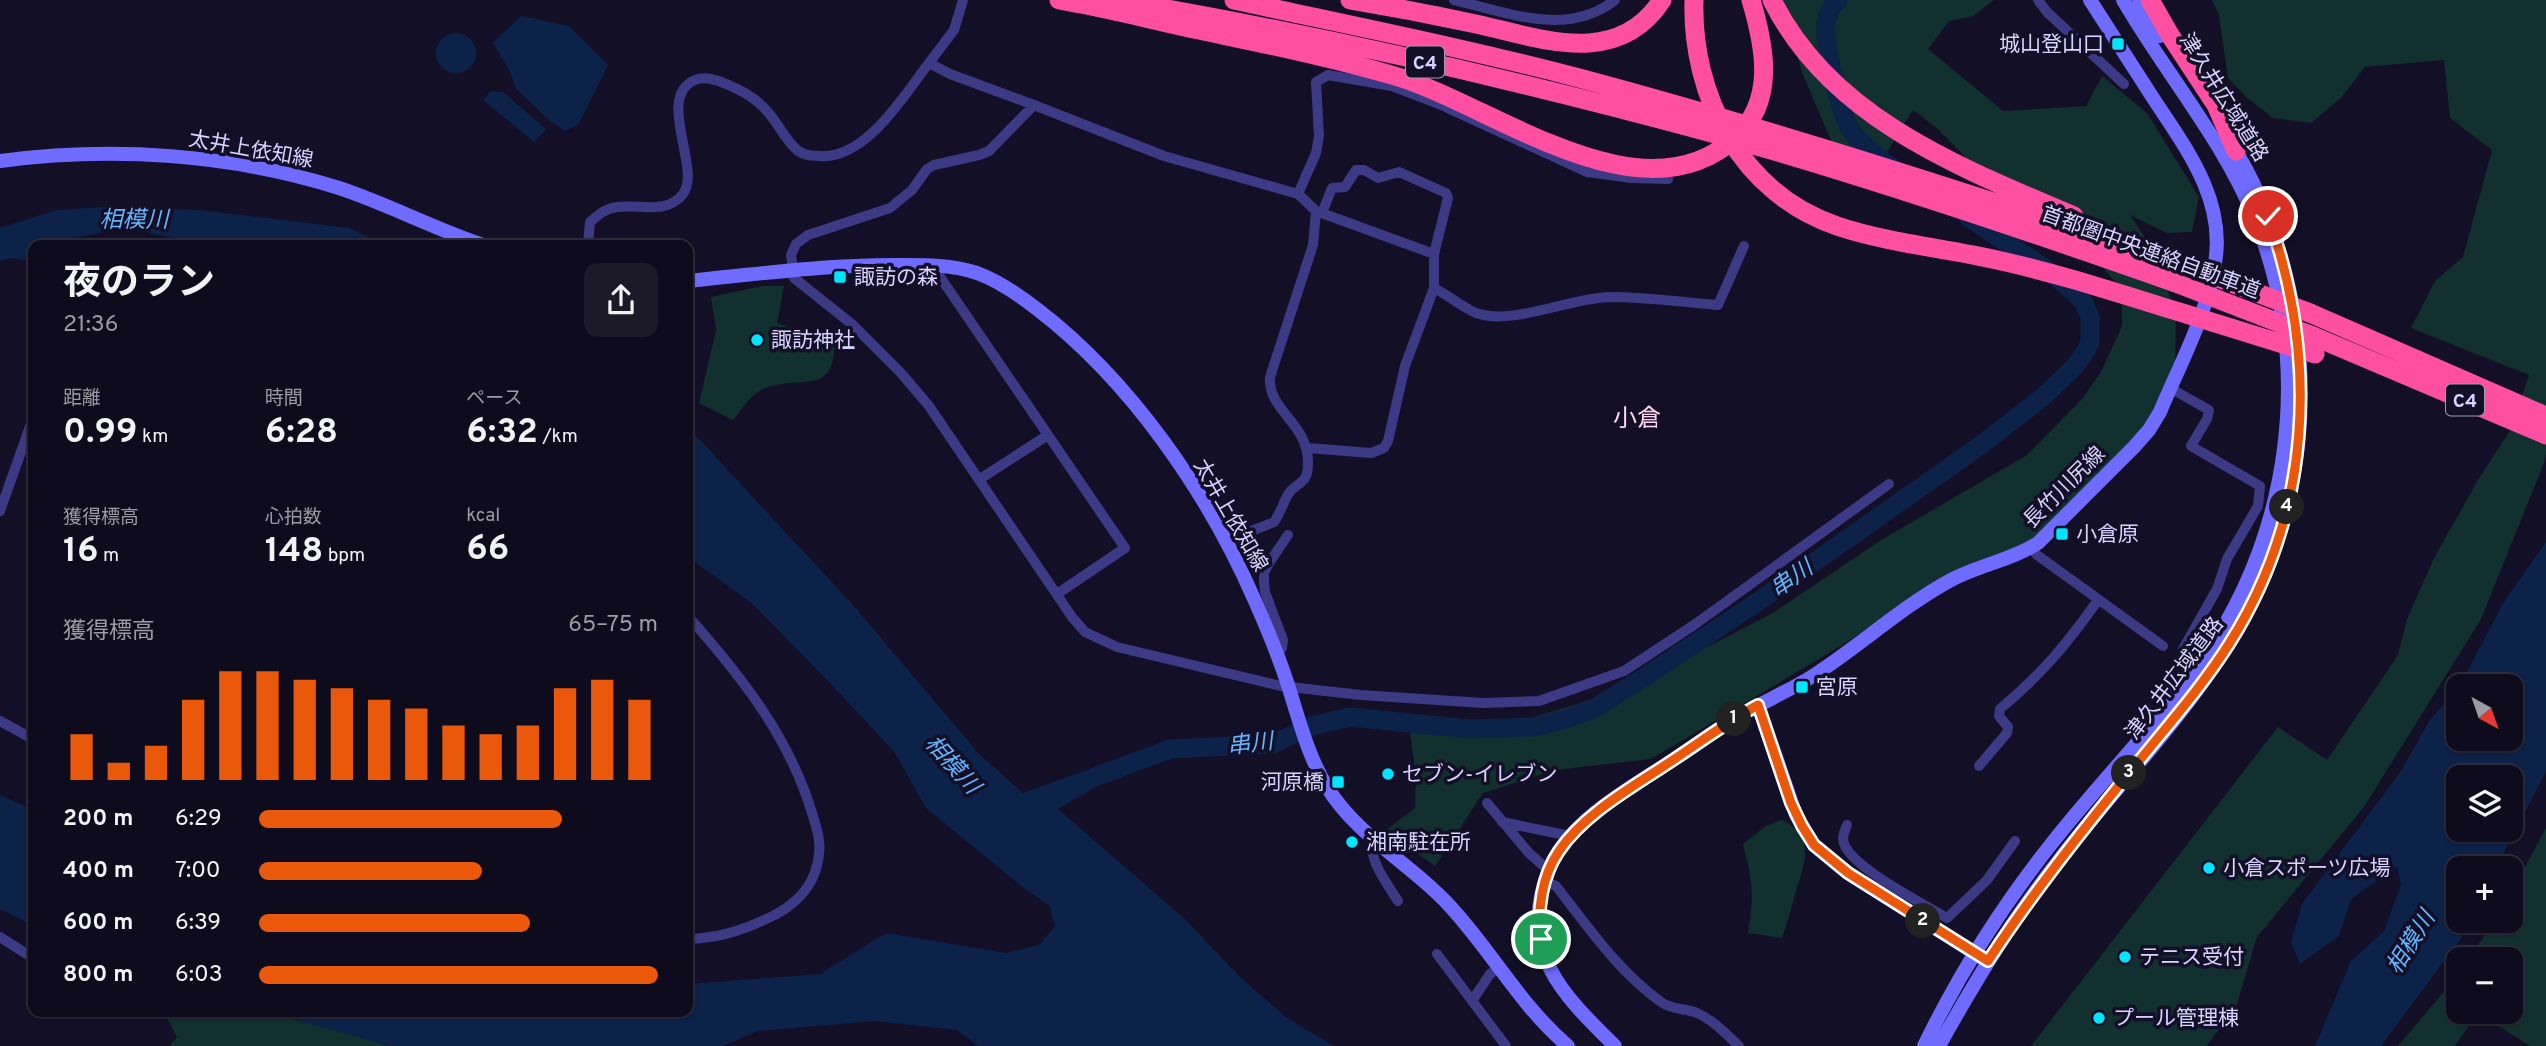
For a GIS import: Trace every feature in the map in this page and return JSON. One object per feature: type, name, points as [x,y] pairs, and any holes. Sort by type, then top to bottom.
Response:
[{"type":"highway","points":[[1059,0],[1338,60],[1373,70],[1431,89],[1578,155],[1617,166],[1639,168],[1665,167],[1703,158],[1725,147],[1745,128],[1760,99],[1765,74],[1761,40],[1753,8]]},
{"type":"highway","name":"C4","points":[[1115,0],[1408,58],[1572,97],[1734,131]]},
{"type":"highway","name":"C4","points":[[1234,0],[1576,77],[1734,131]]},
{"type":"highway","points":[[1350,0],[1543,40],[1578,44],[1602,42],[1630,31],[1649,16],[1662,0]]},
{"type":"highway","points":[[1694,0],[1697,54],[1703,84],[1721,126],[1747,163],[1767,183],[1790,202],[1826,222],[1866,235],[1989,258],[2047,272],[2386,363]]},
{"type":"highway","points":[[1772,0],[1786,27],[1809,57],[1849,97],[1877,119],[1971,169],[2179,263]]},
{"type":"highway","points":[[2150,0],[2217,105],[2236,151]]},
{"type":"highway","name":"首都圏中央連絡自動車道","points":[[1734,131],[1917,176],[2179,263],[2311,313],[2386,363],[2546,416]]},
{"type":"highway","name":"首都圏中央連絡自動車道","points":[[1734,131],[2173,282],[2314,345]]},
{"type":"highway","name":"C4","points":[[2386,363],[2546,435]]},
{"type":"main road","name":"長竹川尻線","points":[[1615,1046],[1571,1002],[1549,968],[1540,931],[1541,900],[1547,876],[1557,852],[1570,836],[1626,792],[1728,722],[1815,675],[1947,582],[2031,548],[2050,533],[2144,436],[2157,418],[2211,285],[2217,251],[2214,214],[2204,181],[2090,0]]},
{"type":"main road","name":"津久井広域道路","points":[[1940,1035],[1975,953],[2038,860],[2171,701],[2238,603],[2271,518],[2281,472],[2287,428],[2287,356],[2274,282],[2263,243],[2246,199],[2225,158],[2123,0]]},
{"type":"main road","name":"津久井広域道路","points":[[1940,1035],[2059,860],[2217,662],[2253,601],[2279,537],[2291,491],[2301,398],[2298,342],[2282,259],[2263,205],[2236,151],[2139,0]]},
{"type":"main road","name":"太井上依知線","points":[[0,161],[51,156],[128,154],[184,157],[243,166],[340,189],[470,240]]},
{"type":"main road","name":"太井上依知線","points":[[693,280],[791,269],[932,265],[976,273],[999,283],[1054,322],[1088,352],[1167,446],[1226,541],[1255,600],[1308,748],[1327,787],[1372,836],[1425,881],[1456,912],[1545,1026],[1568,1046]]},
{"type":"main road","points":[[1758,705],[1791,803],[1808,836],[1835,864],[1888,890],[1988,961]]},
{"type":"main road","points":[[1924,1046],[1940,1035]]},
{"type":"street","points":[[588,240],[590,222],[602,212],[616,207],[654,208],[671,204],[684,194],[688,180],[678,108],[685,88],[697,79],[717,80],[744,91],[766,110],[797,151],[824,157],[849,149],[866,139],[954,30],[963,0]]},
{"type":"street","points":[[1454,0],[1536,19],[1558,21],[1588,16],[1615,0]]},
{"type":"street","points":[[2038,0],[2047,12],[2124,84]]},
{"type":"street","points":[[929,64],[1164,156],[1298,194],[1319,212],[1434,254]]},
{"type":"street","points":[[1298,194],[1316,153],[1319,136],[1316,82],[1328,75],[1392,86],[1439,104],[1587,172],[1632,178],[1668,178]]},
{"type":"street","points":[[1034,105],[989,151],[934,164],[927,169],[912,190],[890,208],[808,236],[796,244],[791,255],[791,269],[794,278],[853,325],[901,373],[929,406],[1072,617],[1085,632],[1117,647],[1289,689],[1482,703],[1539,701],[1624,671],[1694,625],[1889,484]]},
{"type":"street","points":[[1226,541],[1274,522],[1290,492],[1305,479],[1308,469],[1308,448],[1291,418],[1272,396],[1269,387],[1312,245],[1319,212],[1332,188],[1345,187],[1356,170],[1364,170],[1378,178],[1399,172],[1446,193],[1448,198],[1434,254],[1434,288],[1405,366],[1388,441],[1384,448],[1371,453],[1308,448]]},
{"type":"street","points":[[1434,288],[1477,313],[1492,316],[1512,316],[1570,302],[1611,297],[1718,305],[1744,246]]},
{"type":"street","points":[[932,265],[1125,548],[1057,594]]},
{"type":"street","points":[[2170,388],[2209,410],[2207,419],[2191,446],[2260,486],[2258,506],[2227,559],[2217,589],[2183,649]]},
{"type":"street","points":[[0,512],[28,432]]},
{"type":"street","points":[[980,479],[1048,435]]},
{"type":"street","points":[[1276,654],[1282,648],[1283,640],[1265,592],[1264,573],[1288,535]]},
{"type":"street","points":[[2031,548],[2163,646]]},
{"type":"street","points":[[1979,766],[2007,733],[2008,727],[1998,716],[2000,709],[2044,669],[2068,642],[2098,600]]},
{"type":"street","points":[[693,622],[755,697],[776,730],[801,782],[819,844],[813,877],[804,893],[793,904],[776,915],[728,935],[693,938]]},
{"type":"street","points":[[0,721],[28,736]]},
{"type":"street","points":[[1487,803],[1612,958],[1664,1004],[1698,1013],[1739,1046]]},
{"type":"street","points":[[1502,822],[1570,836]]},
{"type":"street","points":[[1847,825],[1843,836],[1845,845],[1858,862],[1888,890],[1947,918],[1987,880],[2015,841]]},
{"type":"street","points":[[1372,836],[1376,865],[1398,901]]},
{"type":"street","points":[[0,937],[28,955]]},
{"type":"street","points":[[1437,954],[1506,1046]]},
{"type":"street","points":[[1472,1001],[1490,974],[1499,968]]},
{"type":"green space","points":[[1781,0],[1994,0],[1973,16],[1949,21],[1928,49],[2003,111],[2086,106],[2102,76],[2147,113],[2199,197],[2192,232],[2167,233],[2130,215],[2146,239],[2176,311],[2175,372],[2141,432],[2031,543],[1954,572],[1839,647],[1651,759],[1556,770],[1483,793],[1435,866],[1385,831],[1415,808],[1416,777],[1409,725],[1516,722],[1577,704],[1641,681],[1773,613],[1881,540],[2027,455],[2082,399],[2101,372],[2122,326],[2122,290],[2061,217],[2002,195],[1939,130],[1913,110],[1876,170],[1836,152],[1803,75]]},
{"type":"green space","points":[[2212,0],[2546,0],[2546,454],[2481,619],[2364,807],[2257,937],[2237,1004],[2207,1046],[2031,1046],[2278,727],[2327,760],[2398,655],[2407,619],[2434,558],[2478,480],[2511,429],[2529,375],[2411,328],[2435,281],[2463,257],[2492,150],[2450,118],[2444,60],[2365,67],[2341,98],[2311,123],[2273,118],[2246,97],[2228,78],[2219,15]]},
{"type":"green space","points":[[762,286],[784,286],[777,323],[804,332],[834,333],[834,355],[830,369],[822,377],[812,381],[772,386],[758,392],[733,420],[699,403],[716,330],[711,297]]},
{"type":"green space","points":[[1782,820],[1800,834],[1805,851],[1791,909],[1782,938],[1748,933],[1752,888],[1743,844],[1766,826]]},
{"type":"green space","points":[[2546,828],[2546,1046],[2530,1046],[2495,1024],[2523,1024],[2523,947],[2477,947],[2486,933],[2523,933],[2523,871]]},
{"type":"green space","points":[[2446,989],[2446,1024],[2470,1024],[2455,1046],[2398,1046]]},
{"type":"green space","points":[[167,1017],[285,1017],[393,1046],[169,1046],[177,1037]]},
{"type":"water","points":[[521,16],[569,26],[608,65],[578,125],[565,131],[550,121],[516,89],[510,72],[493,43]]},
{"type":"water","points":[[456,33],[470,39],[476,53],[470,67],[456,73],[442,67],[436,53],[442,39]]},
{"type":"water","points":[[491,91],[503,92],[546,129],[534,142],[483,100]]},
{"type":"water","name":"相模川","points":[[104,207],[200,210],[349,228],[374,240],[180,240],[124,228],[69,240],[28,240],[28,260],[10,258],[0,261],[0,228],[56,210]]},
{"type":"water","name":"相模川","points":[[693,432],[853,605],[979,754],[1023,793],[1117,759],[1122,772],[1058,809],[1185,919],[1241,978],[1286,1017],[1334,1046],[978,1046],[957,1030],[874,1021],[758,1031],[723,1046],[393,1046],[285,1017],[693,1017],[693,984],[820,974],[886,933],[1006,953],[1039,945],[1055,926],[1049,905],[1025,889],[926,808],[895,753],[754,605],[693,561]]},
{"type":"water","name":"相模川","points":[[2546,542],[2546,772],[2523,816],[2523,765],[2446,765],[2446,842],[2510,842],[2502,856],[2446,856],[2446,933],[2465,933],[2454,947],[2446,947],[2446,958],[2381,1046],[2315,1046],[2351,961],[2384,931],[2401,885],[2397,866],[2351,899],[2339,936],[2300,964],[2291,942],[2302,904],[2401,771],[2429,721],[2446,702],[2446,751],[2524,751],[2524,674],[2466,674],[2503,603]]},
{"type":"water","points":[[0,795],[28,808],[28,923],[0,909]]},
{"type":"waterway","name":"串川","points":[[1838,0],[1827,17],[1826,33],[1842,110],[1855,136],[1896,171]]},
{"type":"waterway","name":"串川","points":[[1095,777],[1170,749],[1273,744],[1311,726],[1350,717],[1470,729],[1533,727],[1570,718],[1595,708],[1643,678],[1759,601],[1981,445],[2044,396],[2075,366],[2086,351],[2090,342],[2090,317],[2084,303],[2046,269],[1968,217]]},
{"type":"place","name":"城山登山口","points":[[2118,44]]},
{"type":"place","name":"諏訪の森","points":[[840,277]]},
{"type":"place","name":"諏訪神社","points":[[757,340]]},
{"type":"place","name":"小倉原","points":[[2062,534]]},
{"type":"place","name":"宮原","points":[[1802,687]]},
{"type":"place","name":"セブン-イレブン","points":[[1388,774]]},
{"type":"place","name":"河原橋","points":[[1338,782]]},
{"type":"place","name":"湘南駐在所","points":[[1352,842]]},
{"type":"place","name":"小倉スポーツ広場","points":[[2209,868]]},
{"type":"place","name":"テニス受付","points":[[2125,957]]},
{"type":"place","name":"プール管理棟","points":[[2099,1018]]},
{"type":"district","name":"小倉","points":[[1637,418]]},
{"type":"route","points":[[1541,939],[1541,900],[1548,870],[1557,852],[1576,830],[1646,778],[1728,722],[1758,705],[1791,803],[1814,845],[1848,873],[1988,961],[2059,860],[2217,662],[2253,601],[2279,537],[2295,468],[2301,374],[2289,283],[2268,216]]}]
